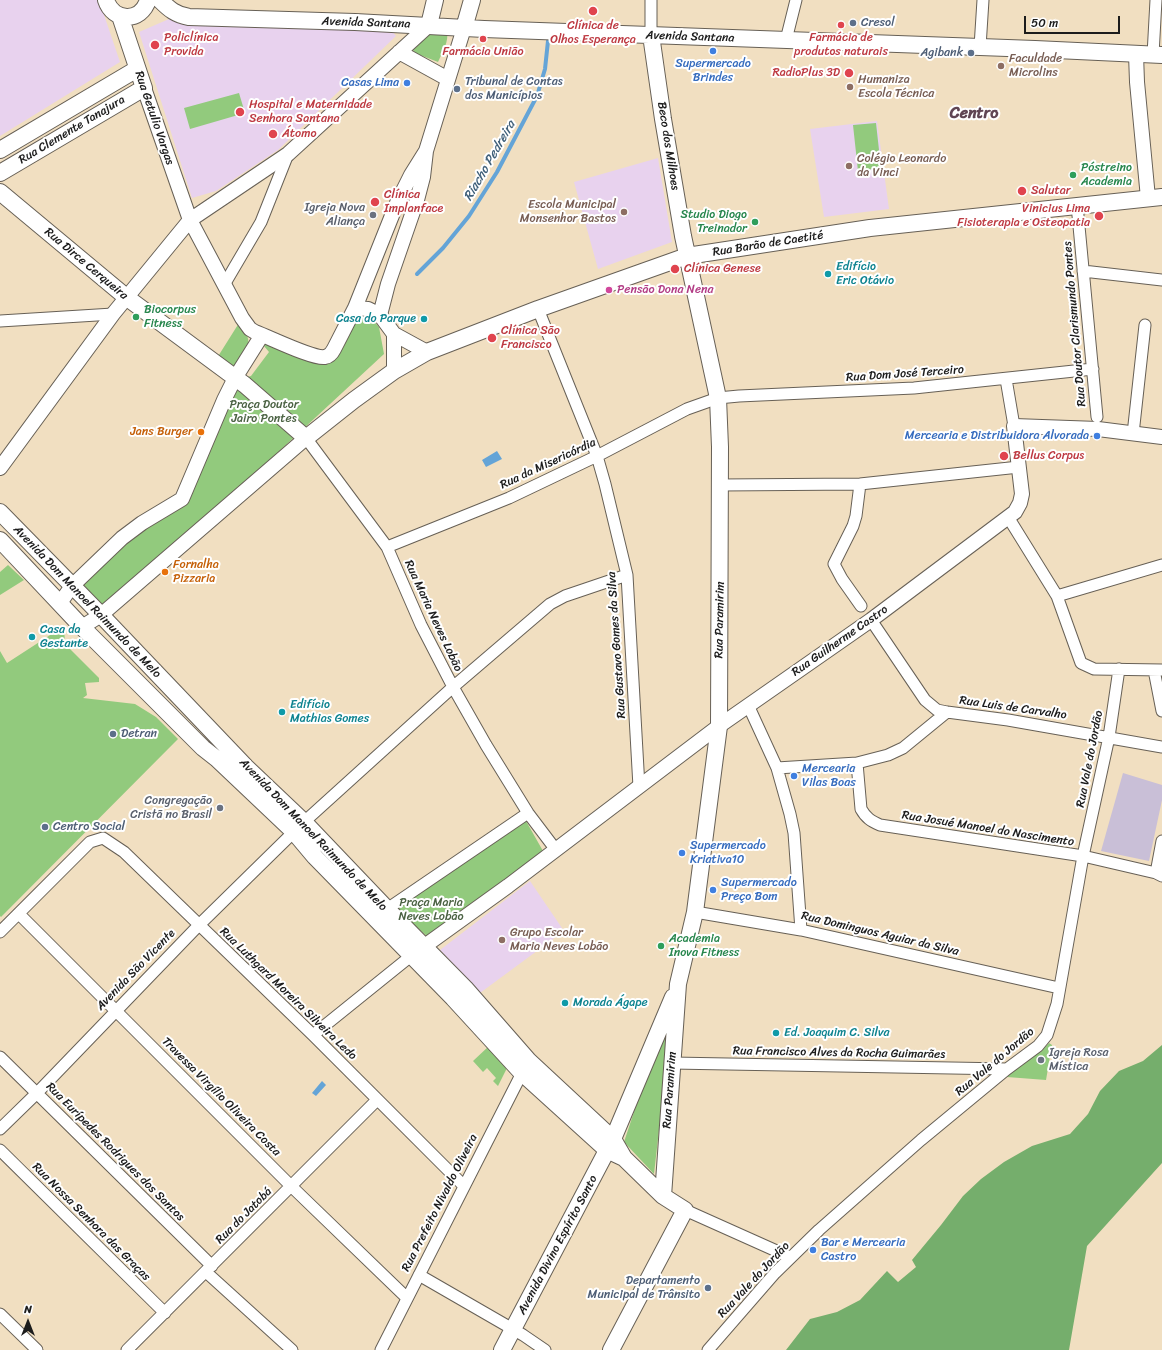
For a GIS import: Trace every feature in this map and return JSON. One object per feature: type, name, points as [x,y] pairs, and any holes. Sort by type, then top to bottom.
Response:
[{"type":"main road","points":[[106,0],[110,9],[120,16]]},
{"type":"main road","points":[[429,25],[435,0]]},
{"type":"main road","points":[[464,28],[472,0]]},
{"type":"main road","name":"Avenida Santana","points":[[120,16],[134,16],[145,6],[165,5],[180,16],[189,17],[429,25],[464,28],[1158,55]]},
{"type":"main road","name":"Rua Getulio Vargas","points":[[120,16],[144,88]]},
{"type":"main road","name":"Beco dos Milhoes","points":[[652,35],[662,112],[687,256]]},
{"type":"main road","name":"Rua Clemente Tanajura","points":[[0,150],[137,69]]},
{"type":"main road","name":"Rua Clemente Tanajura","points":[[0,172],[144,88]]},
{"type":"main road","name":"Rua Dirce Cerqueira","points":[[0,192],[126,298],[245,385],[306,438]]},
{"type":"main road","name":"Rua Barão de Caetité","points":[[394,371],[427,352],[538,309],[687,256],[870,228],[1155,197]]},
{"type":"main road","name":"Rua Paramirim","points":[[663,1196],[678,984],[694,912],[719,726],[720,485],[718,398],[687,256]]},
{"type":"main road","points":[[306,438],[394,371]]},
{"type":"main road","name":"Avenida Dom Manoel Raimundo de Melo","points":[[0,512],[246,767],[299,827],[321,863],[417,952]]},
{"type":"main road","name":"Avenida Dom Manoel Raimundo de Melo","points":[[0,540],[82,627],[203,748],[299,827],[387,909],[417,952],[453,998],[524,1067],[610,1144],[663,1196],[685,1210]]},
{"type":"main road","name":"Rua Paramirim","points":[[610,1144],[678,984]]},
{"type":"main road","name":"Avenida Divino Espírito Santo","points":[[502,1350],[610,1144]]},
{"type":"main road","points":[[611,1350],[685,1210]]},
{"type":"street","points":[[651,0],[652,35]]},
{"type":"street","points":[[786,40],[796,0]]},
{"type":"street","points":[[980,47],[983,0]]},
{"type":"street","points":[[1156,0],[1158,55]]},
{"type":"street","points":[[0,468],[113,314],[190,220],[288,154],[429,25]]},
{"type":"street","points":[[380,315],[421,185],[426,151],[464,28]]},
{"type":"street","points":[[399,52],[448,79]]},
{"type":"street","points":[[1136,54],[1136,82],[1155,197]]},
{"type":"street","name":"Rua Getulio Vargas","points":[[144,88],[190,220],[242,318],[250,329],[262,335]]},
{"type":"street","points":[[60,603],[72,586],[122,538],[142,523],[182,499],[224,400],[235,378],[262,335],[312,355],[324,357],[331,354],[356,308],[397,204],[411,175],[426,151]]},
{"type":"street","points":[[224,285],[261,222],[288,154]]},
{"type":"street","name":"Rua Doutor Clarismundo Pontes","points":[[1077,205],[1097,417]]},
{"type":"street","points":[[1083,271],[1162,280]]},
{"type":"street","points":[[363,289],[374,290],[385,297]]},
{"type":"street","points":[[356,308],[368,309],[380,315],[394,334],[427,352]]},
{"type":"street","name":"Rua Gustavo Gomes da Silva","points":[[538,309],[597,456],[606,484],[627,575],[639,787]]},
{"type":"street","points":[[0,321],[113,314]]},
{"type":"street","points":[[1133,434],[1145,325]]},
{"type":"street","points":[[394,334],[394,371]]},
{"type":"street","name":"Rua Dom José Terceiro","points":[[718,398],[907,388],[1093,369]]},
{"type":"street","name":"Rua Guilherme Castro","points":[[556,850],[719,726],[871,620],[1015,512],[1022,494],[1014,426],[1006,379]]},
{"type":"street","name":"Rua da Misericórdia","points":[[387,547],[509,498],[597,456],[687,409],[718,398]]},
{"type":"street","points":[[1014,426],[1098,429],[1162,437]]},
{"type":"street","points":[[82,627],[101,615],[306,438]]},
{"type":"street","name":"Rua Maria Neves Lobão","points":[[306,438],[362,516],[387,547],[421,625],[453,687],[528,813]]},
{"type":"street","points":[[720,485],[860,484],[1019,467]]},
{"type":"street","points":[[860,484],[856,516],[853,526],[834,564],[842,579],[861,606]]},
{"type":"street","points":[[1008,517],[1057,596],[1081,663],[1094,669],[1158,670],[1162,711]]},
{"type":"street","points":[[1057,596],[1162,564]]},
{"type":"street","name":"Avenida São Vicente","points":[[0,1129],[37,1093],[199,925],[299,827],[453,687],[550,604],[565,596],[627,575]]},
{"type":"street","points":[[871,620],[925,700],[937,710],[947,712]]},
{"type":"street","name":"Rua Vale do Jordão","points":[[708,1350],[790,1257],[904,1155],[1007,1069],[1038,1046],[1047,1035],[1055,1009],[1083,856],[1109,737],[1119,669]]},
{"type":"street","points":[[748,705],[777,768],[794,833],[801,930]]},
{"type":"street","name":"Rua Luis de Carvalho","points":[[777,768],[857,763],[888,754],[903,748],[947,712],[1008,720],[1162,747]]},
{"type":"street","name":"Rua Josué Manoel do Nascimento","points":[[857,763],[862,810],[865,816],[880,824],[1083,856],[1159,875]]},
{"type":"street","points":[[313,1035],[417,952],[556,850],[528,813],[387,909]]},
{"type":"street","name":"Rua Luthgard Moreira Silveira Ledo","points":[[19,914],[90,842],[103,838],[124,852],[313,1035],[464,1186]]},
{"type":"street","points":[[1159,875],[1162,841]]},
{"type":"street","name":"Rua Dominguos Aguiar da Silva","points":[[694,912],[801,930],[1059,988]]},
{"type":"street","points":[[0,932],[19,914]]},
{"type":"street","name":"Travessa Virgílio Oliveira Costa","points":[[19,914],[292,1187],[407,1298]]},
{"type":"street","name":"Rua Eurípedes Rodrigues dos Santos","points":[[0,1057],[209,1269],[292,1350]]},
{"type":"street","name":"Rua Francisco Alves da Rocha Guimarães","points":[[672,1063],[1007,1069]]},
{"type":"street","name":"Rua Prefeito Nivaldo Oliveira","points":[[381,1350],[524,1067]]},
{"type":"street","name":"Rua do Jatobá","points":[[128,1350],[377,1100]]},
{"type":"street","name":"Rua Nossa Senhora das Graças","points":[[0,1150],[164,1313]]},
{"type":"street","points":[[685,1210],[790,1257]]},
{"type":"street","points":[[419,1275],[546,1350]]},
{"type":"street","points":[[0,1314],[37,1350]]},
{"type":"shaded area","points":[[0,0],[99,0],[120,62],[0,136]]},
{"type":"shaded area","name":"Hospital e Maternidade Senhora Santana","points":[[169,19],[392,31],[396,36],[278,150],[216,191],[192,198],[139,32]]},
{"type":"shaded area","name":"Colégio Leonardo da Vinci","points":[[877,121],[889,209],[824,217],[810,129]]},
{"type":"shaded area","name":"Escola Municipal Monsenhor Bastos","points":[[658,158],[672,242],[598,269],[574,182]]},
{"type":"shaded area","points":[[1123,773],[1162,785],[1162,800],[1149,861],[1101,851]]},
{"type":"shaded area","name":"Grupo Escolar Maria Neves Lobão","points":[[530,881],[564,931],[480,993],[440,950]]},
{"type":"green space","points":[[428,28],[447,30],[444,50],[438,62],[415,53],[411,47]]},
{"type":"green space","points":[[239,93],[245,113],[190,129],[184,108]]},
{"type":"green space","points":[[876,123],[881,168],[858,171],[853,125]]},
{"type":"green space","name":"Praça Doutor Jairo Pontes","points":[[359,315],[372,319],[379,327],[384,354],[247,481],[103,608],[82,585],[134,534],[186,502],[232,391],[243,378],[251,376],[269,352],[264,346],[264,343],[266,341],[295,356],[326,364],[336,357]]},
{"type":"green space","name":"Praça Doutor Jairo Pontes","points":[[239,323],[245,331],[248,345],[232,369],[217,358]]},
{"type":"green space","points":[[8,565],[24,580],[0,595],[0,572]]},
{"type":"green space","name":"Centro Social","points":[[64,626],[65,644],[99,678],[99,682],[85,683],[87,695],[83,698],[135,704],[156,717],[178,739],[1,917],[0,651],[7,663]]},
{"type":"green space","name":"Praça Maria Neves Lobão","points":[[526,821],[543,851],[428,937],[396,909]]},
{"type":"green space","points":[[675,988],[654,1174],[624,1142]]},
{"type":"green space","points":[[1049,1043],[1052,1045],[1046,1080],[1007,1077],[1044,1048]]},
{"type":"green space","points":[[1162,1045],[1162,1163],[1087,1246],[1069,1350],[786,1350],[810,1319],[837,1312],[860,1300],[887,1271],[898,1282],[916,1267],[912,1260],[963,1196],[981,1179],[1004,1162],[1032,1146],[1070,1134],[1088,1114],[1100,1091],[1119,1071],[1143,1061]]},
{"type":"green space","points":[[489,1046],[508,1066],[498,1086],[493,1081],[496,1078],[487,1068],[483,1072],[473,1061]]},
{"type":"water","points":[[497,451],[502,459],[486,467],[482,460]]},
{"type":"water","points":[[322,1081],[326,1085],[316,1096],[312,1093]]},
{"type":"waterway","name":"Riacho Pedreira","points":[[417,274],[443,248],[469,216],[497,172],[537,96],[545,69],[548,41]]},
{"type":"place","name":"Clínica de Olhos Esperança","points":[[593,11]]},
{"type":"place","name":"Cresol","points":[[853,23]]},
{"type":"place","name":"Farmácia de produtos naturais","points":[[841,25]]},
{"type":"place","name":"Farmácia União","points":[[483,39]]},
{"type":"place","name":"Policlínica Provida","points":[[155,45]]},
{"type":"place","name":"Supermercado Brindes","points":[[713,51]]},
{"type":"place","name":"Agibank","points":[[971,53]]},
{"type":"place","name":"Faculdade Microlins","points":[[1001,66]]},
{"type":"place","name":"RadioPlus 3D","points":[[849,73]]},
{"type":"place","name":"Casas Lima","points":[[407,83]]},
{"type":"place","name":"Humaniza Escola Técnica","points":[[850,87]]},
{"type":"place","name":"Tribunal de Contas dos Municípios","points":[[457,89]]},
{"type":"place","name":"Hospital e Maternidade Senhora Santana","points":[[240,112]]},
{"type":"place","name":"Átomo","points":[[273,134]]},
{"type":"place","name":"Colégio Leonardo da Vinci","points":[[849,166]]},
{"type":"place","name":"Póstreino Academia","points":[[1073,175]]},
{"type":"place","name":"Salutar","points":[[1022,191]]},
{"type":"place","name":"Clínica Implanface","points":[[375,202]]},
{"type":"place","name":"Escola Municipal Monsenhor Bastos","points":[[624,212]]},
{"type":"place","name":"Igreja Nova Aliança","points":[[373,215]]},
{"type":"place","name":"Vinicius Lima Fisioterapia e Osteopatia","points":[[1099,216]]},
{"type":"place","name":"Studio Diogo Treinador","points":[[755,222]]},
{"type":"place","name":"Clínica Genese","points":[[675,269]]},
{"type":"place","name":"Edifício Eric Otávio","points":[[828,274]]},
{"type":"place","name":"Pensão Dona Nena","points":[[609,290]]},
{"type":"place","name":"Biocorpus Fitness","points":[[136,317]]},
{"type":"place","name":"Casa do Parque","points":[[424,319]]},
{"type":"place","name":"Clínica São Francisco","points":[[492,338]]},
{"type":"place","name":"Jans Burger","points":[[201,432]]},
{"type":"place","name":"Mercearia e Distribuidora Alvorada","points":[[1097,436]]},
{"type":"place","name":"Bellus Corpus","points":[[1004,456]]},
{"type":"place","name":"Fornalha Pizzaria","points":[[165,572]]},
{"type":"place","name":"Casa da Gestante","points":[[32,637]]},
{"type":"place","name":"Edifício Mathias Gomes","points":[[282,712]]},
{"type":"place","name":"Detran","points":[[113,734]]},
{"type":"place","name":"Mercearia Vilas Boas","points":[[794,776]]},
{"type":"place","name":"Congregação Cristã no Brasil","points":[[220,808]]},
{"type":"place","name":"Centro Social","points":[[45,827]]},
{"type":"place","name":"Supermercado Kriativa10","points":[[682,853]]},
{"type":"place","name":"Supermercado Preço Bom","points":[[713,890]]},
{"type":"place","name":"Grupo Escolar Maria Neves Lobão","points":[[502,940]]},
{"type":"place","name":"Academia Inova Fitness","points":[[661,946]]},
{"type":"place","name":"Morada Ágape","points":[[565,1003]]},
{"type":"place","name":"Ed. Joaquim C. Silva","points":[[776,1033]]},
{"type":"place","name":"Igreja Rosa Mística","points":[[1041,1060]]},
{"type":"place","name":"Bar e Mercearia Castro","points":[[813,1250]]},
{"type":"place","name":"Departamento Municipal de Trânsito","points":[[708,1288]]},
{"type":"district","name":"Centro","points":[[974,114]]}]
